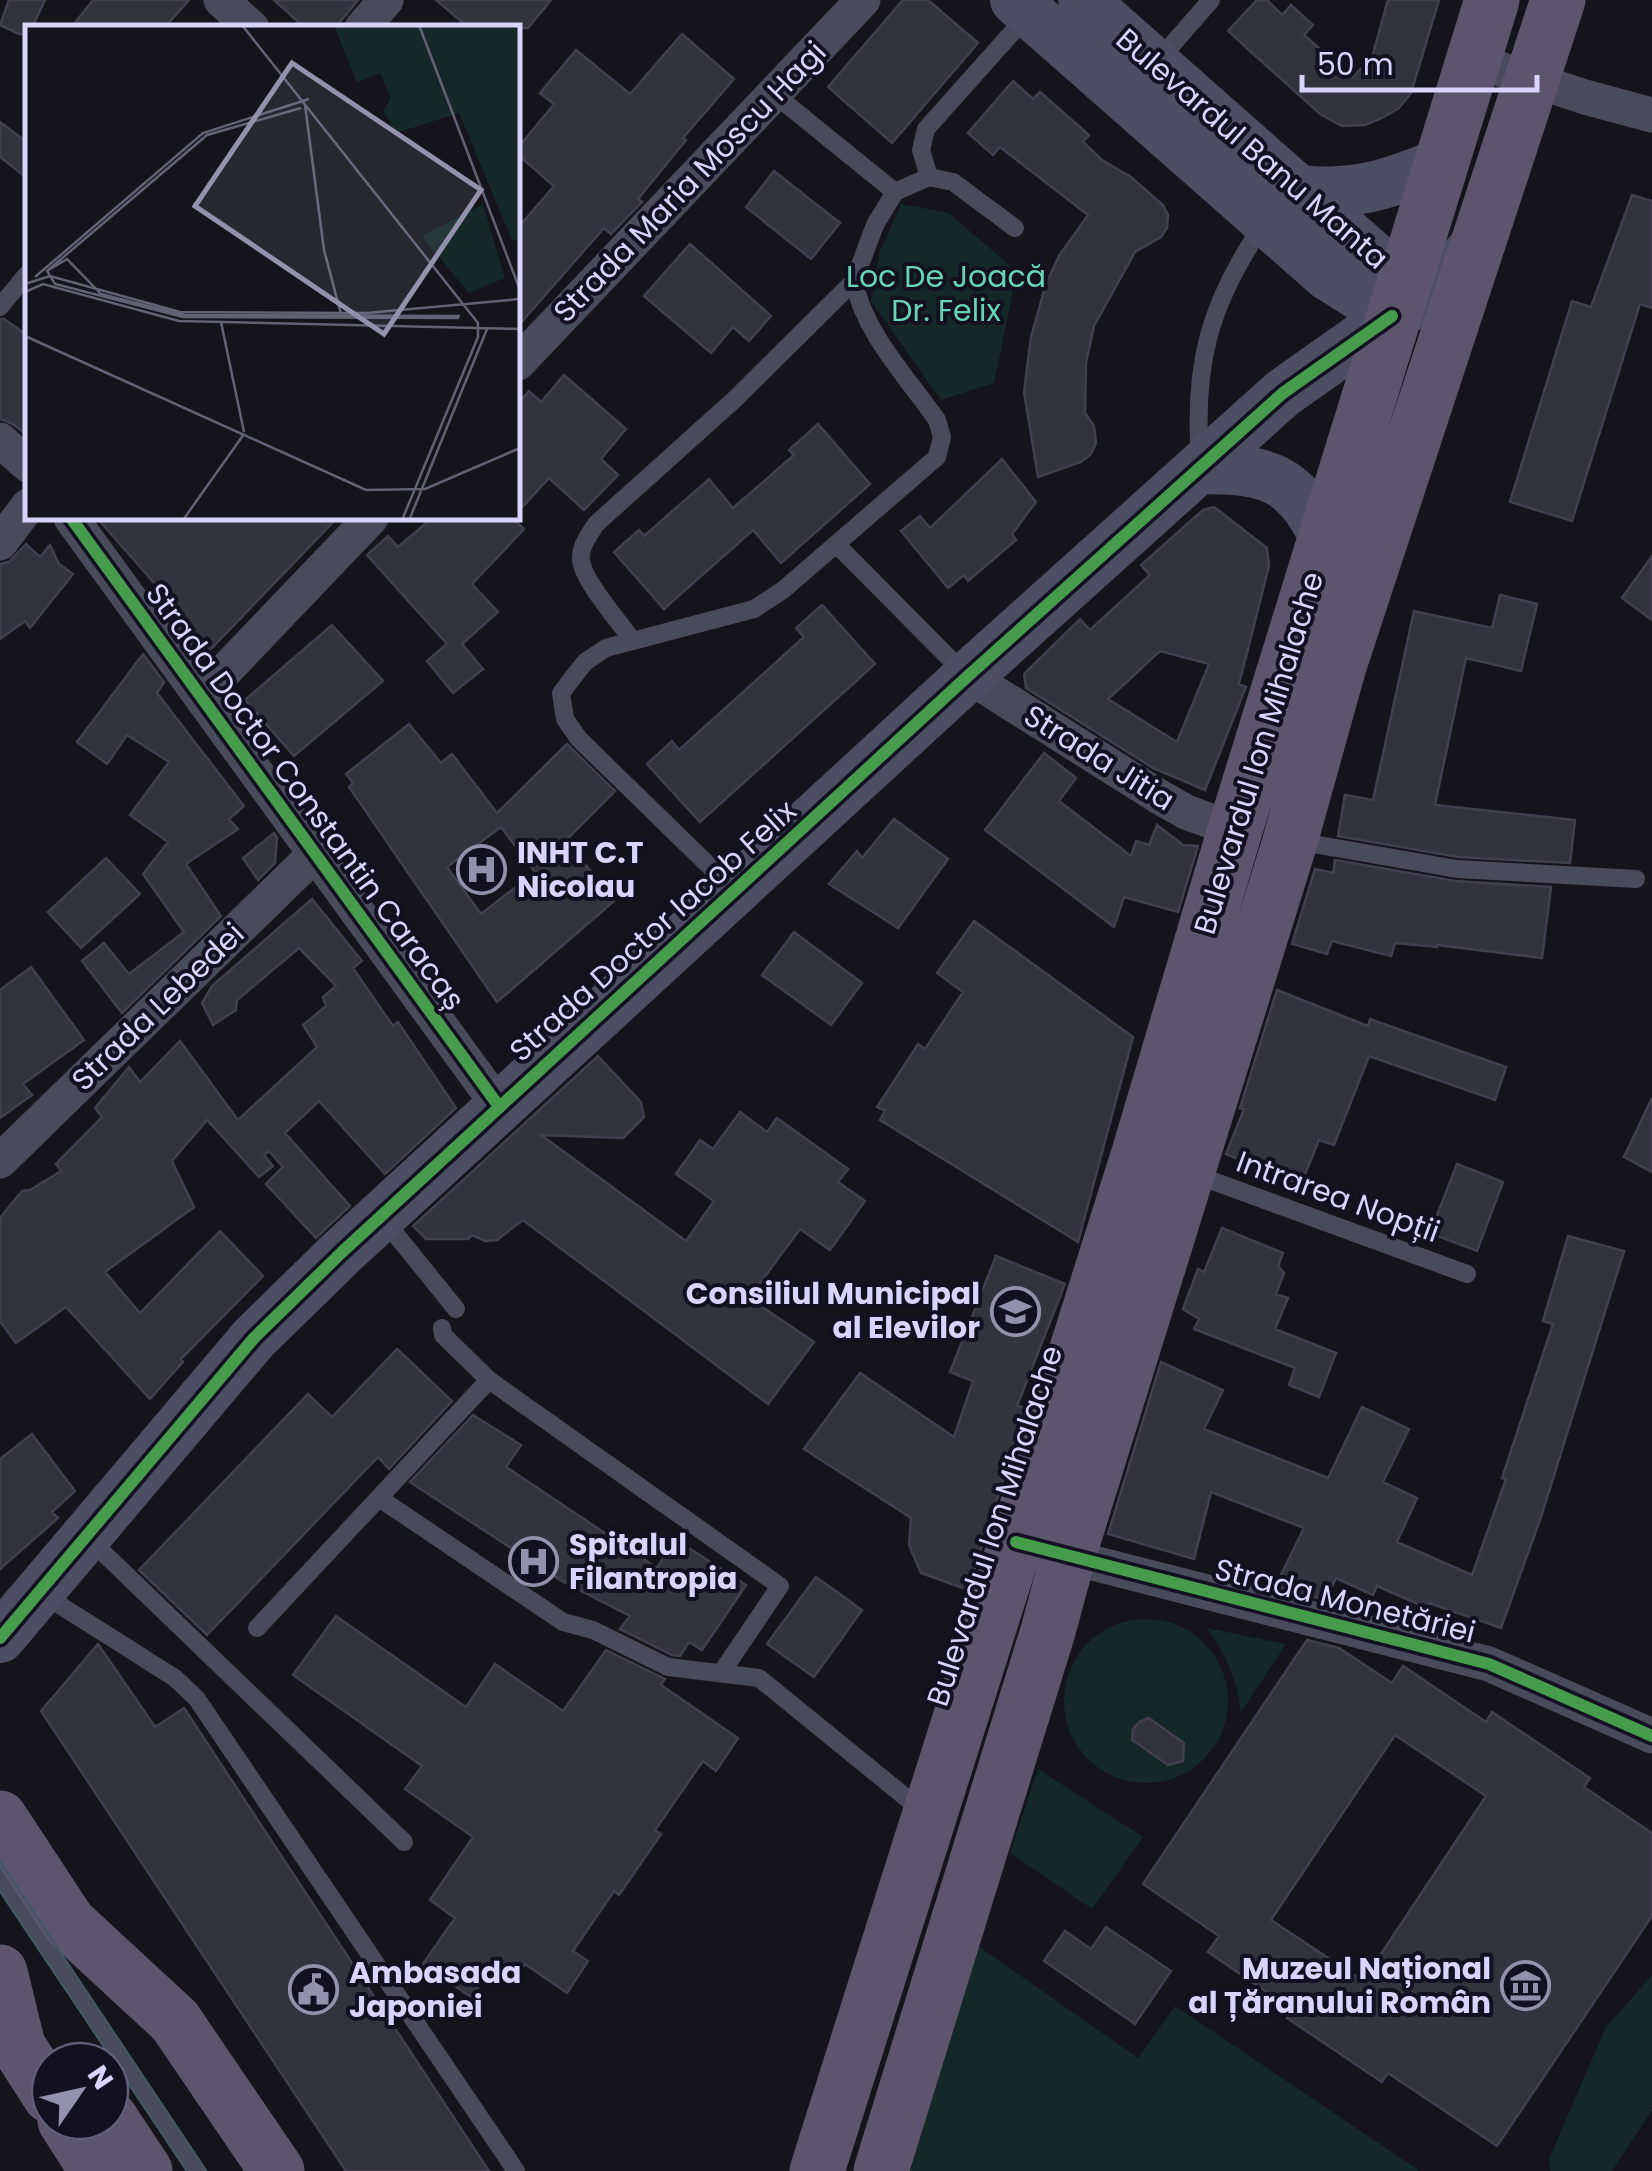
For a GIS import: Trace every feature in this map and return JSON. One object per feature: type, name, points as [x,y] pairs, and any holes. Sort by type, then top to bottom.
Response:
[{"type":"main road","name":"Bulevardul Ion Mihalache","points":[[881,2171],[1290,840],[1349,546],[1382,295],[1439,164],[1492,0]]},
{"type":"main road","name":"Bulevardul Ion Mihalache","points":[[1382,295],[1479,242],[1558,0]]},
{"type":"main road","name":"Bulevardul Ion Mihalache","points":[[817,2171],[1139,1153],[1234,830],[1349,546]]},
{"type":"main road","points":[[0,1818],[235,2171]]},
{"type":"main road","points":[[69,1923],[175,2021],[277,2171]]},
{"type":"main road","points":[[0,1952],[59,2041]]},
{"type":"main road","points":[[0,1972],[18,2046],[30,2065]]},
{"type":"main road","points":[[77,2141],[96,2171]]},
{"type":"main road","points":[[125,2141],[145,2171]]},
{"type":"street","points":[[221,0],[249,25]]},
{"type":"street","points":[[365,25],[386,0]]},
{"type":"street","name":"Strada Maria Moscu Hagi","points":[[520,361],[863,0]]},
{"type":"street","name":"Bulevardul Banu Manta","points":[[1084,0],[1156,64],[1284,206]]},
{"type":"street","name":"Bulevardul Banu Manta","points":[[1022,6],[1284,206],[1382,295]]},
{"type":"street","points":[[1473,60],[1652,115]]},
{"type":"street","points":[[1284,206],[1359,192],[1439,164]]},
{"type":"street","name":"Strada Doctor Iacob Felix","points":[[0,1638],[254,1338],[498,1106],[968,676],[1201,469],[1382,295]]},
{"type":"street","points":[[0,440],[25,462]]},
{"type":"street","points":[[1201,469],[1254,470],[1277,478],[1349,546]]},
{"type":"street","points":[[0,543],[25,510]]},
{"type":"street","name":"Strada Doctor Constantin Caracaș","points":[[73,520],[498,1106]]},
{"type":"street","points":[[201,696],[369,520]]},
{"type":"street","name":"Strada Jitia","points":[[968,676],[1158,796],[1186,812],[1234,830]]},
{"type":"street","name":"Strada Lebedei","points":[[0,1160],[316,854]]},
{"type":"street","name":"Strada Monetăriei","points":[[1016,1542],[1489,1664],[1652,1736]]},
{"type":"lane","points":[[1156,64],[1212,0]]},
{"type":"lane","points":[[930,177],[922,150],[926,129],[1022,6]]},
{"type":"lane","points":[[774,94],[895,192]]},
{"type":"lane","points":[[632,640],[581,562],[582,546],[596,524],[735,399],[854,281],[876,225],[895,192],[930,177],[953,182],[1014,228]]},
{"type":"lane","points":[[1201,469],[1199,372],[1212,323],[1239,261],[1284,206]]},
{"type":"lane","points":[[0,307],[25,278]]},
{"type":"lane","points":[[735,890],[579,739],[565,718],[562,694],[585,662],[606,648],[754,609],[784,590],[937,458],[942,437],[937,420],[870,326],[858,303],[854,281]]},
{"type":"lane","points":[[836,544],[968,676]]},
{"type":"lane","points":[[1290,840],[1456,869],[1636,878]]},
{"type":"lane","name":"Intrarea Nopții","points":[[1190,1172],[1468,1274]]},
{"type":"lane","points":[[380,1216],[456,1309]]},
{"type":"lane","points":[[442,1328],[444,1335],[490,1380],[780,1586],[721,1673]]},
{"type":"lane","points":[[257,1628],[490,1380]]},
{"type":"lane","points":[[379,1498],[563,1622],[593,1630],[668,1667],[758,1678],[929,1817]]},
{"type":"lane","points":[[85,1535],[404,1842]]},
{"type":"lane","points":[[39,1592],[176,1678],[197,1699],[516,2171]]},
{"type":"lane","points":[[0,1877],[197,2171]]},
{"type":"green space","name":"Loc De Joacă Dr. Felix","points":[[901,204],[949,213],[1017,272],[994,383],[941,400],[871,301],[880,251]]},
{"type":"green space","points":[[1146,1619],[1177,1625],[1204,1643],[1222,1670],[1228,1701],[1222,1732],[1204,1759],[1177,1777],[1146,1783],[1115,1777],[1088,1759],[1070,1732],[1064,1701],[1070,1670],[1088,1643],[1115,1625]]},
{"type":"green space","points":[[1207,1628],[1286,1644],[1241,1712],[1230,1668]]},
{"type":"green space","points":[[1038,1769],[1143,1837],[1092,1909],[1010,1853]]},
{"type":"green space","points":[[978,1946],[1138,2058],[1175,2006],[1420,2171],[910,2171]]},
{"type":"green space","points":[[1652,1975],[1652,2110],[1612,2171],[1551,2171],[1549,2159],[1606,2027]]},
{"type":"building","points":[[9,0],[45,0],[33,25],[25,25],[25,34],[0,25]]},
{"type":"building","points":[[93,0],[189,0],[167,25],[73,25]]},
{"type":"building","points":[[274,0],[358,0],[337,25],[302,25]]},
{"type":"building","points":[[436,0],[551,0],[528,28],[465,25]]},
{"type":"building","points":[[903,0],[928,0],[978,43],[892,143],[828,87]]},
{"type":"building","points":[[1257,0],[1267,0],[1282,15],[1291,5],[1313,25],[1304,35],[1352,78],[1372,57],[1388,0],[1439,0],[1411,93],[1399,108],[1382,118],[1365,125],[1342,126],[1320,114],[1228,31]]},
{"type":"building","points":[[682,34],[734,79],[683,138],[686,140],[638,199],[642,202],[611,234],[604,228],[520,324],[520,226],[554,186],[520,157],[520,146],[554,104],[540,93],[576,50],[630,94]]},
{"type":"building","points":[[1013,81],[1033,99],[1040,92],[1089,135],[1083,142],[1102,160],[1131,177],[1163,205],[1168,215],[1161,237],[1135,252],[1094,326],[1086,363],[1085,413],[1094,426],[1096,443],[1091,454],[1081,462],[1038,477],[1024,392],[1031,337],[1046,284],[1059,256],[1088,215],[1000,147],[993,155],[968,133]]},
{"type":"building","points":[[0,122],[25,141],[25,177],[0,157]]},
{"type":"building","points":[[774,171],[840,223],[811,259],[746,207]]},
{"type":"building","points":[[1632,195],[1652,201],[1652,308],[1640,304],[1572,521],[1510,502],[1572,301],[1591,307]]},
{"type":"building","points":[[690,244],[771,316],[749,341],[733,327],[711,353],[644,296]]},
{"type":"building","points":[[0,319],[4,319],[25,334],[25,434],[0,419]]},
{"type":"building","points":[[564,375],[626,429],[601,459],[618,475],[584,510],[549,478],[520,510],[520,402],[529,391],[541,402]]},
{"type":"building","points":[[818,424],[870,484],[781,563],[753,530],[664,609],[614,552],[639,530],[644,536],[709,479],[733,508],[794,455],[789,450]]},
{"type":"building","points":[[1002,459],[1036,502],[1012,534],[1016,540],[968,581],[964,575],[948,588],[901,531],[920,516],[930,528]]},
{"type":"building","points":[[1214,507],[1267,548],[1269,566],[1239,684],[1246,687],[1205,790],[1153,768],[1026,688],[1024,674],[1080,619],[1090,630],[1150,575],[1141,565],[1203,510]],"holes":[[[1160,651],[1209,664],[1177,742],[1108,699]]]},
{"type":"building","points":[[99,520],[335,520],[206,654],[195,638],[190,645],[155,598],[163,593]]},
{"type":"building","points":[[430,520],[514,520],[524,529],[472,584],[498,612],[462,644],[483,669],[453,693],[427,661],[447,644],[367,555],[388,536],[398,547]]},
{"type":"building","points":[[26,544],[40,557],[50,545],[59,564],[73,574],[30,628],[25,621],[0,639],[0,564],[9,562]]},
{"type":"building","points":[[1652,556],[1652,620],[1622,598]]},
{"type":"building","points":[[1500,595],[1537,604],[1521,671],[1466,658],[1435,805],[1575,820],[1570,863],[1458,857],[1338,836],[1345,795],[1373,800],[1414,611],[1492,628]]},
{"type":"building","points":[[822,605],[875,664],[700,822],[647,764],[672,741],[679,750],[804,637],[796,628]]},
{"type":"building","points":[[332,625],[383,681],[294,756],[245,700]]},
{"type":"building","points":[[143,654],[164,682],[157,693],[244,806],[229,819],[238,829],[186,864],[221,916],[122,1013],[82,961],[104,943],[129,974],[184,932],[143,874],[168,842],[130,815],[169,762],[127,735],[107,764],[77,742]]},
{"type":"building","name":"INHT C.T Nicolau","points":[[409,724],[441,763],[452,754],[497,813],[567,744],[615,791],[566,840],[614,901],[497,1002],[349,787],[353,783],[346,774]],"holes":[[[501,827],[535,872],[481,914],[447,867]]]},
{"type":"building","points":[[1044,753],[1076,778],[1059,801],[1131,856],[1136,841],[1149,845],[1157,825],[1183,845],[1198,846],[1178,912],[1124,897],[1114,927],[985,830]]},
{"type":"building","points":[[894,819],[948,859],[898,928],[829,884],[857,851],[862,858]]},
{"type":"building","points":[[274,833],[275,863],[258,880],[243,858]]},
{"type":"building","points":[[106,858],[140,894],[81,948],[48,912]]},
{"type":"building","points":[[1335,860],[1455,881],[1551,887],[1542,958],[1395,943],[1391,956],[1332,941],[1327,954],[1292,944],[1315,869],[1333,873]]},
{"type":"building","points":[[312,899],[362,961],[353,968],[393,1026],[398,1022],[456,1108],[385,1174],[319,1101],[285,1133],[350,1206],[316,1238],[266,1184],[283,1167],[269,1151],[264,1155],[273,1166],[259,1177],[207,1120],[172,1161],[194,1207],[105,1272],[140,1313],[220,1231],[263,1276],[181,1359],[183,1362],[150,1399],[66,1307],[16,1343],[0,1321],[0,1218],[22,1191],[61,1171],[56,1164],[102,1117],[95,1108],[129,1067],[140,1082],[180,1041],[238,1120],[317,1047],[303,1025],[326,1006],[323,997],[336,986],[299,948],[237,1000],[236,1010],[213,1025],[202,1003],[212,986]]},
{"type":"building","points":[[974,921],[1133,1037],[1078,1242],[880,1120],[885,1111],[877,1107],[918,1044],[925,1049],[963,992],[937,973]]},
{"type":"building","points":[[794,932],[862,983],[831,1025],[762,975]]},
{"type":"building","points":[[31,967],[84,1040],[23,1084],[32,1095],[0,1118],[0,990]]},
{"type":"building","points":[[1277,990],[1368,1026],[1370,1019],[1506,1067],[1495,1100],[1369,1056],[1334,1145],[1319,1140],[1301,1184],[1226,1154],[1244,1109],[1240,1108]]},
{"type":"building","points":[[598,1056],[641,1102],[644,1117],[623,1138],[541,1135],[686,1241],[714,1201],[676,1174],[700,1140],[713,1149],[740,1112],[767,1132],[777,1118],[848,1169],[838,1182],[865,1201],[830,1250],[800,1229],[749,1298],[814,1342],[768,1404],[523,1220],[497,1240],[485,1241],[472,1235],[468,1239],[426,1239],[413,1226]]},
{"type":"building","points":[[1652,1098],[1652,1172],[1624,1157]]},
{"type":"building","points":[[1457,1164],[1503,1182],[1477,1251],[1430,1233]]},
{"type":"building","points":[[1222,1228],[1283,1253],[1278,1266],[1284,1273],[1276,1294],[1288,1298],[1275,1329],[1336,1353],[1319,1397],[1289,1385],[1295,1368],[1194,1329],[1199,1319],[1183,1309],[1198,1269],[1204,1272]]},
{"type":"building","points":[[1568,1236],[1624,1251],[1541,1517],[1501,1628],[1429,1603],[1427,1608],[1377,1586],[1373,1595],[1336,1578],[1326,1600],[1275,1587],[1304,1528],[1211,1492],[1194,1559],[1108,1534],[1161,1362],[1223,1390],[1204,1429],[1328,1478],[1362,1407],[1409,1429],[1383,1482],[1417,1498],[1397,1542],[1472,1575],[1553,1324],[1543,1321]]},
{"type":"building","points":[[996,1256],[1065,1284],[1017,1406],[1026,1408],[968,1590],[921,1573],[909,1545],[911,1518],[804,1449],[860,1373],[954,1437],[973,1381],[950,1372]]},
{"type":"building","points":[[397,1349],[452,1401],[389,1469],[378,1457],[207,1635],[139,1570],[308,1394],[332,1417]]},
{"type":"building","points":[[473,1415],[521,1445],[506,1467],[657,1568],[675,1539],[746,1585],[702,1650],[689,1642],[680,1656],[672,1655],[620,1629],[630,1616],[560,1580],[410,1482]]},
{"type":"building","points":[[32,1434],[75,1491],[52,1512],[58,1518],[0,1569],[0,1459]]},
{"type":"building","points":[[816,1577],[862,1610],[814,1677],[767,1644]]},
{"type":"building","points":[[336,1616],[466,1707],[495,1664],[563,1711],[606,1650],[665,1679],[661,1685],[738,1738],[716,1771],[703,1761],[655,1830],[661,1834],[619,1895],[614,1891],[573,1951],[588,1961],[567,1993],[525,1964],[512,1984],[490,1970],[471,1997],[423,1964],[455,1918],[430,1900],[473,1837],[405,1789],[422,1766],[293,1675]]},
{"type":"building","points":[[1307,1640],[1339,1648],[1392,1683],[1403,1666],[1486,1722],[1492,1712],[1590,1778],[1584,1787],[1652,1833],[1652,1916],[1497,2146],[1388,2073],[1382,2082],[1287,2018],[1293,2010],[1208,1952],[1219,1936],[1143,1884]],"holes":[[[1395,1735],[1486,1796],[1363,1981],[1271,1920]]]},
{"type":"building","points":[[98,1644],[155,1727],[184,1708],[489,2171],[346,2171],[41,1711]]},
{"type":"building","points":[[1149,1718],[1184,1743],[1183,1761],[1168,1765],[1132,1740],[1133,1729]]},
{"type":"building","points":[[1106,1927],[1171,1971],[1135,2024],[1044,1961],[1065,1931],[1091,1949]]},
{"type":"tram line","points":[[0,1862],[206,2171]]},
{"type":"tram line","points":[[0,1891],[187,2171]]},
{"type":"cycle path","points":[[0,1638],[254,1338],[341,1253],[968,676],[1283,393],[1392,316]]},
{"type":"cycle path","points":[[72,520],[498,1105]]},
{"type":"cycle path","points":[[1016,1542],[1489,1664],[1652,1736]]},
{"type":"place","name":"INHT C.T Nicolau","points":[[482,870]]},
{"type":"place","name":"Consiliul Municipal al Elevilor","points":[[1015,1311]]},
{"type":"place","name":"Spitalul Filantropia","points":[[534,1562]]},
{"type":"place","name":"Muzeul Național al Țăranului Român","points":[[1526,1986]]},
{"type":"place","name":"Ambasada Japoniei","points":[[314,1990]]}]
